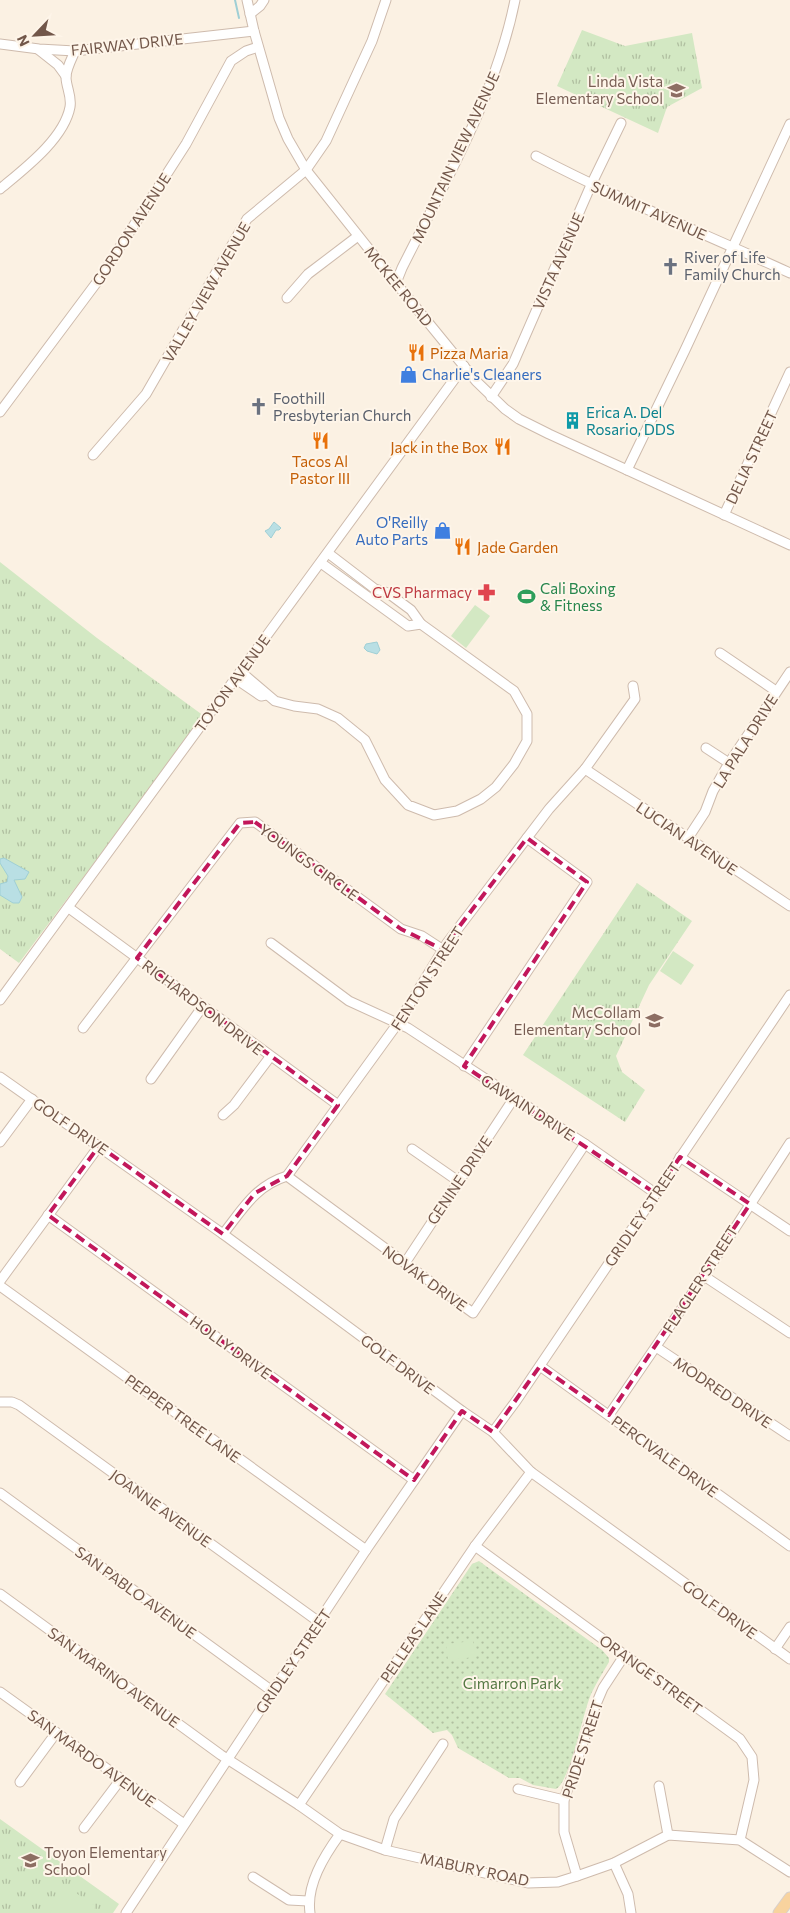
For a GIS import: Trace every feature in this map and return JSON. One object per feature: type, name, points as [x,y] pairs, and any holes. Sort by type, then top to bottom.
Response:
[{"type":"main road","points":[[779,1913],[790,1898]]},
{"type":"street","name":"MCKEE ROAD","points":[[247,0],[258,47],[279,118],[288,139],[306,170],[396,283],[491,397],[519,419],[549,434],[790,545]]},
{"type":"street","points":[[250,14],[264,0]]},
{"type":"street","name":"VALLEY VIEW AVENUE","points":[[93,455],[146,394],[247,219],[306,170],[326,141],[372,41],[386,0]]},
{"type":"street","name":"MOUNTAIN VIEW AVENUE","points":[[396,283],[455,162],[497,68],[510,25],[515,0]]},
{"type":"street","name":"FAIRWAY DRIVE","points":[[0,44],[74,51],[254,31]]},
{"type":"street","name":"GORDON AVENUE","points":[[0,412],[100,278],[186,144],[231,61],[246,50],[258,47]]},
{"type":"street","points":[[0,189],[46,148],[66,119],[70,108],[66,76],[58,65],[39,49]]},
{"type":"street","points":[[66,76],[74,51]]},
{"type":"street","name":"VISTA AVENUE","points":[[491,397],[513,364],[591,185],[621,123]]},
{"type":"street","points":[[627,470],[790,124]]},
{"type":"street","name":"SUMMIT AVENUE","points":[[536,156],[591,185],[732,246],[790,274]]},
{"type":"street","points":[[287,298],[308,274],[358,236]]},
{"type":"street","name":"TOYON AVENUE","points":[[0,1000],[464,366]]},
{"type":"street","name":"DELIA STREET","points":[[724,515],[790,372]]},
{"type":"street","points":[[239,675],[264,691],[266,695],[275,701],[318,709],[338,718],[365,740],[385,780],[408,805],[434,815],[457,811],[481,799],[496,787],[514,764],[526,741],[527,714],[514,691],[421,624],[411,610],[388,593],[375,589],[328,553]]},
{"type":"street","points":[[321,563],[408,626],[421,624]]},
{"type":"street","points":[[720,653],[776,691]]},
{"type":"street","name":"LA PALA DRIVE","points":[[688,838],[706,812],[713,792],[729,763],[790,672]]},
{"type":"street","name":"FENTON STREET","points":[[287,1176],[398,1023],[442,949],[549,809],[585,769],[635,699],[633,686]]},
{"type":"street","points":[[706,748],[729,763]]},
{"type":"street","name":"LUCIAN AVENUE","points":[[585,769],[790,906]]},
{"type":"street","name":"YOUNGS CIRCLE","points":[[83,1028],[240,823],[255,822],[401,929],[422,936],[442,949]]},
{"type":"street","points":[[464,1066],[587,882],[526,838]]},
{"type":"street","name":"RICHARDSON DRIVE","points":[[68,908],[338,1105]]},
{"type":"street","name":"GAWAIN DRIVE","points":[[271,943],[349,1001],[398,1023],[585,1144],[655,1193]]},
{"type":"street","name":"GRIDLEY STREET","points":[[493,1432],[540,1366],[790,995]]},
{"type":"street","points":[[151,1079],[203,1006]]},
{"type":"street","points":[[224,1115],[234,1105],[270,1057]]},
{"type":"street","name":"GOLF DRIVE","points":[[0,1077],[223,1234],[493,1432],[531,1472],[790,1659]]},
{"type":"street","name":"GENINE DRIVE","points":[[405,1263],[514,1098]]},
{"type":"street","points":[[0,1142],[32,1099]]},
{"type":"street","name":"FLAGLER STREET","points":[[609,1415],[704,1276],[790,1143]]},
{"type":"street","name":"NOVAK DRIVE","points":[[287,1176],[473,1313],[585,1144]]},
{"type":"street","points":[[0,1280],[99,1146]]},
{"type":"street","points":[[412,1149],[458,1181]]},
{"type":"street","points":[[680,1157],[790,1231]]},
{"type":"street","points":[[223,1234],[255,1193],[272,1180],[287,1176]]},
{"type":"street","name":"HOLLY DRIVE","points":[[48,1215],[414,1480]]},
{"type":"street","points":[[704,1276],[790,1333]]},
{"type":"street","name":"PEPPER TREE LANE","points":[[0,1286],[366,1550]]},
{"type":"street","name":"MODRED DRIVE","points":[[656,1347],[790,1436]]},
{"type":"street","name":"PERCIVALE DRIVE","points":[[540,1366],[790,1546]]},
{"type":"street","name":"JOANNE AVENUE","points":[[0,1402],[12,1402],[19,1405],[319,1622]]},
{"type":"street","name":"GRIDLEY STREET","points":[[126,1913],[366,1550],[462,1411]]},
{"type":"street","name":"PELLEAS LANE","points":[[299,1805],[475,1546],[531,1472]]},
{"type":"street","name":"SAN PABLO AVENUE","points":[[0,1493],[272,1691]]},
{"type":"street","name":"ORANGE STREET","points":[[475,1546],[740,1739],[752,1757],[754,1780],[740,1840]]},
{"type":"street","name":"SAN MARINO AVENUE","points":[[0,1594],[228,1759]]},
{"type":"street","points":[[775,1649],[790,1627]]},
{"type":"street","name":"PRIDE STREET","points":[[577,1876],[564,1832],[564,1800],[594,1709],[603,1688],[624,1656]]},
{"type":"street","name":"SAN MARDO AVENUE","points":[[0,1692],[184,1824]]},
{"type":"street","points":[[20,1782],[56,1733]]},
{"type":"street","points":[[385,1850],[394,1819],[444,1744]]},
{"type":"street","name":"MABURY ROAD","points":[[228,1759],[340,1834],[385,1850],[528,1882],[558,1882],[577,1876],[614,1863],[668,1835]]},
{"type":"street","points":[[84,1828],[121,1779]]},
{"type":"street","points":[[659,1786],[668,1835],[740,1840],[790,1872]]},
{"type":"street","points":[[518,1789],[564,1800]]},
{"type":"street","points":[[310,1913],[308,1901],[322,1860],[340,1834]]},
{"type":"street","points":[[614,1863],[628,1894],[631,1913]]},
{"type":"street","points":[[253,1878],[289,1900],[308,1901]]},
{"type":"highlighted area","points":[[255,822],[401,929],[442,949],[527,838],[587,882],[464,1066],[655,1193],[680,1157],[750,1204],[609,1415],[540,1366],[493,1432],[462,1411],[414,1480],[48,1215],[99,1146],[223,1234],[255,1193],[287,1176],[338,1105],[137,958],[240,823]]},
{"type":"green space","points":[[582,30],[625,46],[692,33],[702,88],[667,107],[658,133],[557,86]]},
{"type":"green space","points":[[0,562],[97,638],[204,716],[19,963],[0,949]]},
{"type":"green space","points":[[475,605],[490,616],[466,648],[451,636]]},
{"type":"green space","points":[[637,883],[692,921],[649,985],[616,1056],[622,1072],[645,1090],[625,1122],[523,1055]]},
{"type":"green space","points":[[673,951],[694,965],[681,985],[660,971]]},
{"type":"green space","name":"Cimarron Park","points":[[479,1561],[602,1650],[609,1658],[609,1662],[588,1701],[567,1773],[556,1789],[533,1785],[520,1778],[509,1778],[458,1748],[452,1735],[447,1730],[433,1733],[385,1694],[472,1564]]},
{"type":"green space","points":[[473,1641],[475,1657],[448,1660],[446,1644]]},
{"type":"green space","name":"Toyon Elementary School","points":[[0,1819],[119,1904],[113,1913],[0,1913]]},
{"type":"green space","points":[[67,1887],[94,1905],[95,1913],[50,1913]]},
{"type":"water","points":[[274,522],[281,528],[276,530],[271,538],[265,531]]},
{"type":"water","points":[[377,642],[380,650],[377,654],[364,648],[366,644]]},
{"type":"water","points":[[4,858],[29,872],[25,879],[14,880],[22,897],[19,903],[13,903],[0,895],[0,884],[7,882],[8,876],[0,863],[0,859]]},
{"type":"waterway","points":[[235,0],[239,18]]},
{"type":"place","name":"Linda Vista Elementary School","points":[[677,90]]},
{"type":"place","name":"River of Life Family Church","points":[[670,266]]},
{"type":"place","name":"Pizza Maria","points":[[416,353]]},
{"type":"place","name":"Charlie's Cleaners","points":[[408,374]]},
{"type":"place","name":"Foothill Presbyterian Church","points":[[259,407]]},
{"type":"place","name":"Erica A. Del Rosario, DDS","points":[[572,421]]},
{"type":"place","name":"Tacos Al Pastor III","points":[[320,440]]},
{"type":"place","name":"Jack in the Box","points":[[502,447]]},
{"type":"place","name":"O'Reilly Auto Parts","points":[[442,531]]},
{"type":"place","name":"Jade Garden","points":[[463,547]]},
{"type":"place","name":"CVS Pharmacy","points":[[486,592]]},
{"type":"place","name":"Cali Boxing & Fitness","points":[[526,597]]},
{"type":"place","name":"McCollam Elementary School","points":[[655,1021]]},
{"type":"place","name":"Toyon Elementary School","points":[[30,1861]]}]
